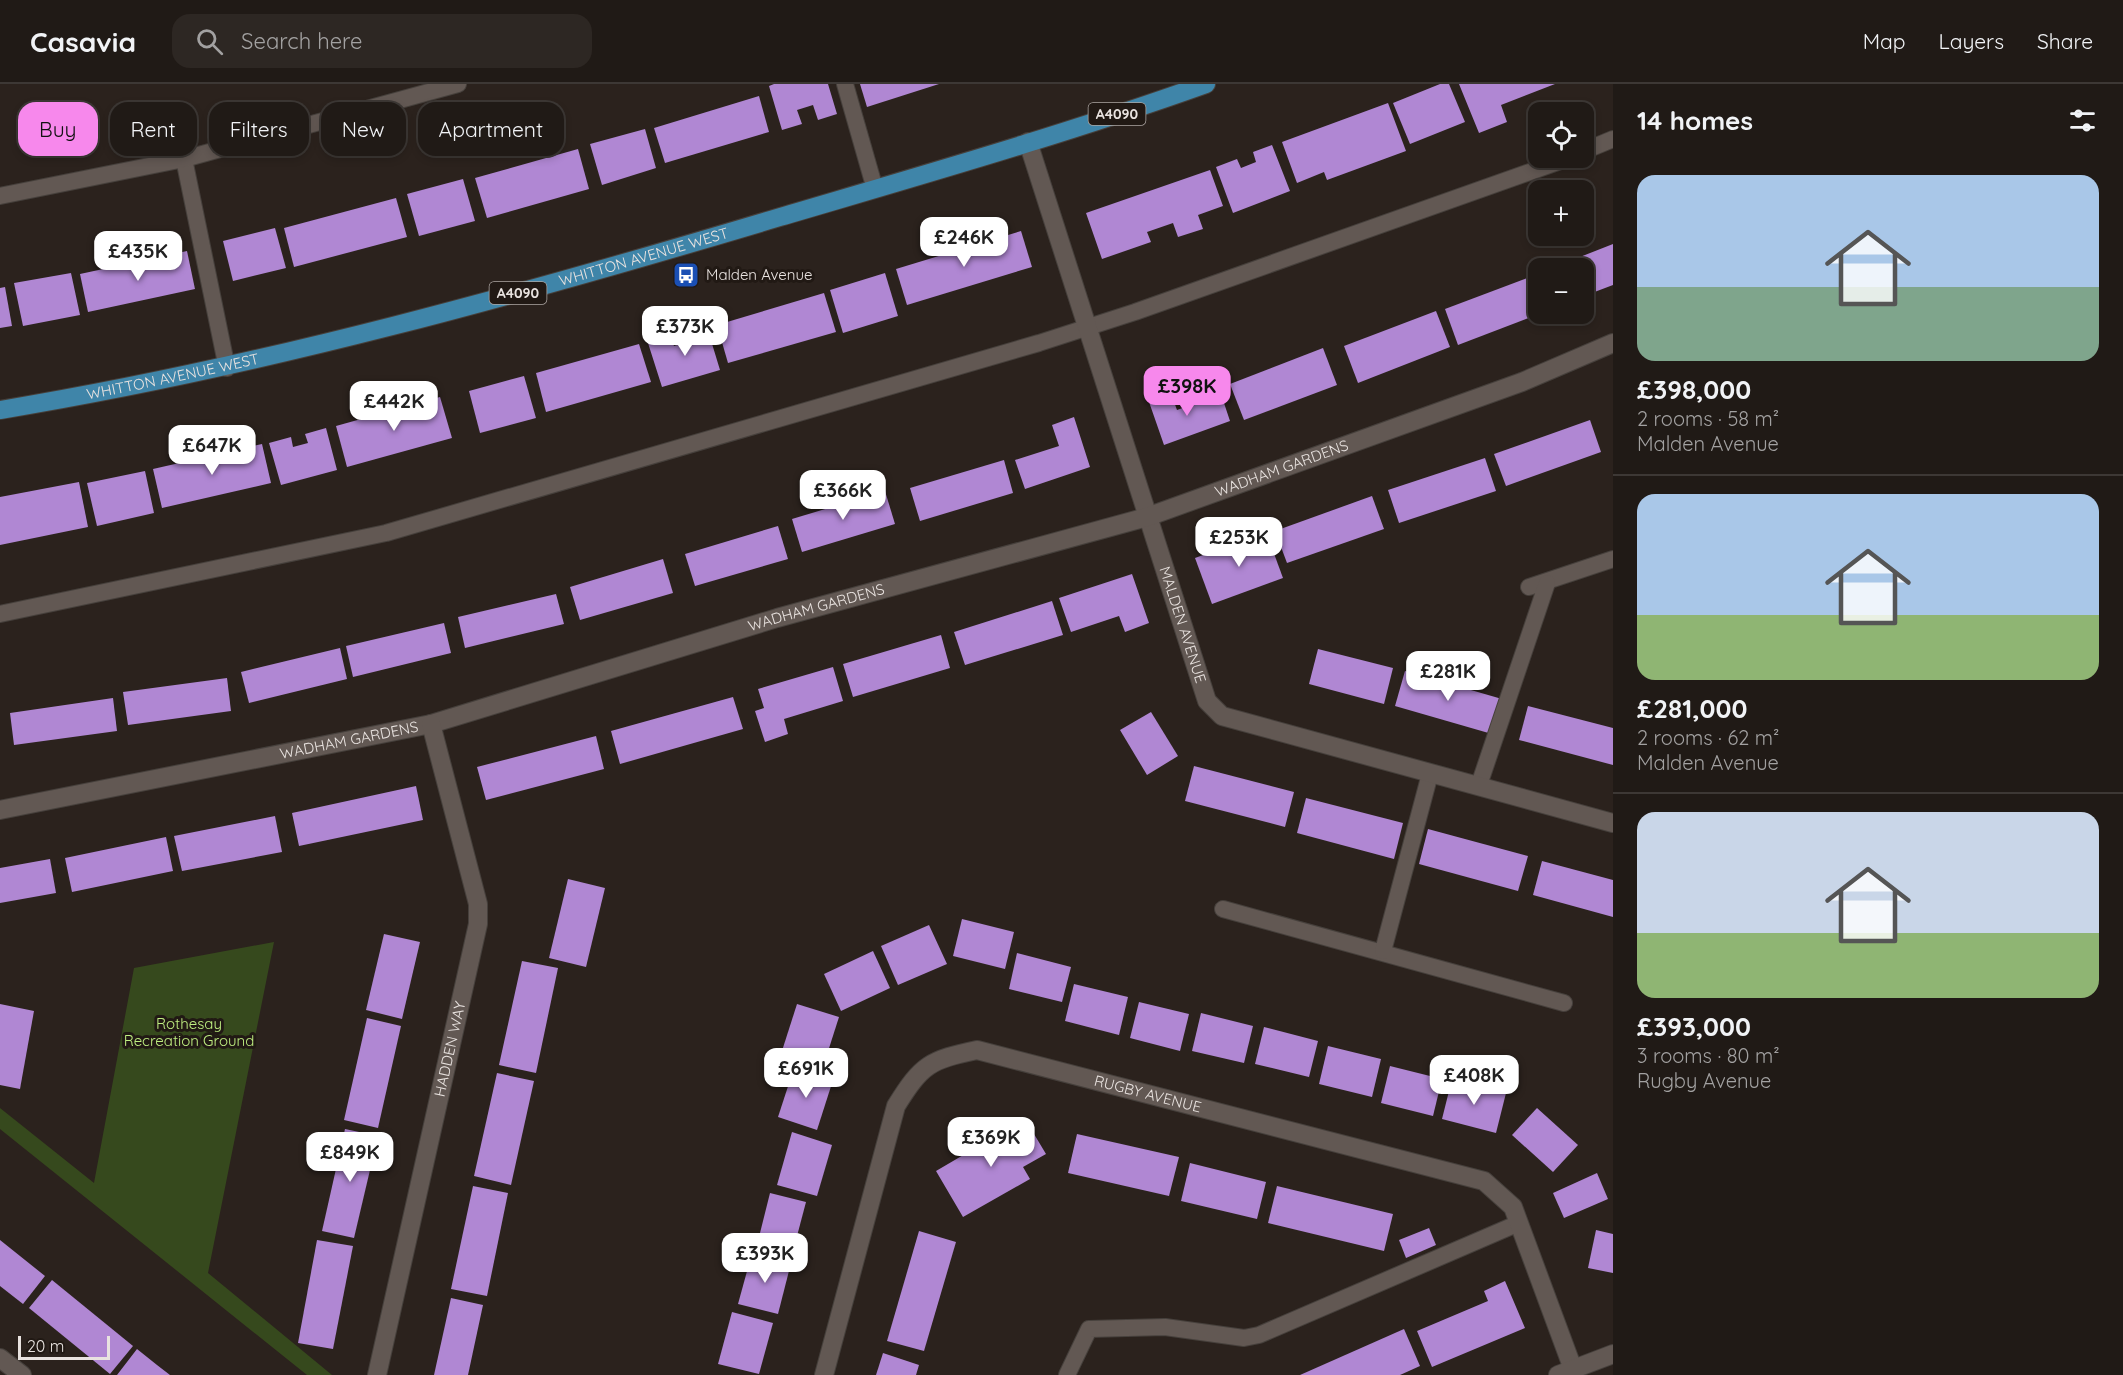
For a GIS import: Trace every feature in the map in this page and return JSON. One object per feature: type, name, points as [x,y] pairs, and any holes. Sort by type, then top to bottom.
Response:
[{"type":"main road","name":"WHITTON AVENUE WEST","points":[[0,410],[227,368],[584,276],[1029,142],[1206,84]]},
{"type":"street","name":"MALDEN AVENUE","points":[[1029,142],[1086,328],[1207,700],[1222,716],[1613,823]]},
{"type":"street","name":"WADHAM GARDENS","points":[[0,810],[431,724],[777,618],[1147,517],[1522,382],[1613,343]]},
{"type":"street","name":"HADDEN WAY","points":[[377,1375],[478,924],[478,904],[431,724]]},
{"type":"street","name":"RUGBY AVENUE","points":[[824,1375],[896,1106],[915,1076],[939,1058],[977,1050],[1484,1181],[1513,1207],[1565,1372]]},
{"type":"street","points":[[1565,1372],[1613,1354]]},
{"type":"street","points":[[0,1358],[22,1375]]},
{"type":"lane","points":[[0,196],[184,159],[459,84]]},
{"type":"lane","points":[[845,84],[875,189]]},
{"type":"lane","points":[[1594,147],[1613,139]]},
{"type":"lane","points":[[184,159],[227,368]]},
{"type":"lane","points":[[0,614],[386,533],[1086,328],[1541,168]]},
{"type":"lane","points":[[1529,588],[1547,584],[1613,559]]},
{"type":"lane","points":[[1479,785],[1547,584]]},
{"type":"lane","points":[[1383,951],[1430,774]]},
{"type":"lane","points":[[1223,909],[1383,951],[1564,1003]]},
{"type":"lane","points":[[1067,1375],[1089,1329],[1165,1327],[1244,1338],[1259,1335],[1519,1223]]},
{"type":"green space","name":"Rothesay Recreation Ground","points":[[274,942],[208,1273],[332,1375],[307,1375],[0,1129],[0,1108],[94,1183],[134,968]]},
{"type":"building","points":[[774,84],[828,84],[837,114],[818,120],[813,105],[797,110],[802,124],[782,130],[769,86]]},
{"type":"building","points":[[860,84],[939,84],[867,107]]},
{"type":"building","points":[[1440,84],[1449,84],[1465,122],[1410,144],[1393,103]]},
{"type":"building","points":[[1459,84],[1555,84],[1501,105],[1507,122],[1479,133]]},
{"type":"building","points":[[759,96],[769,132],[665,163],[654,128]]},
{"type":"building","points":[[1388,103],[1406,151],[1327,180],[1324,172],[1297,183],[1282,142]]},
{"type":"building","points":[[645,129],[656,168],[602,185],[590,144]]},
{"type":"building","points":[[1272,145],[1290,191],[1233,213],[1216,167],[1237,159],[1241,168],[1256,162],[1253,152]]},
{"type":"building","points":[[578,149],[589,189],[487,218],[475,178],[553,156],[564,156],[564,153]]},
{"type":"building","points":[[1210,170],[1223,206],[1198,215],[1203,229],[1178,237],[1173,223],[1147,232],[1151,242],[1102,259],[1086,213]]},
{"type":"building","points":[[463,179],[475,221],[419,236],[407,194]]},
{"type":"building","points":[[396,198],[407,237],[294,267],[284,228]]},
{"type":"building","points":[[275,228],[286,268],[233,281],[223,241]]},
{"type":"building","points":[[1021,231],[1032,267],[907,305],[896,269]]},
{"type":"building","points":[[1613,244],[1613,285],[1594,292],[1594,258],[1577,258]]},
{"type":"building","points":[[187,251],[195,289],[88,312],[80,274]]},
{"type":"building","points":[[71,273],[80,315],[23,326],[14,283]]},
{"type":"building","points":[[885,273],[898,316],[843,333],[830,290]]},
{"type":"building","points":[[1528,278],[1528,318],[1458,345],[1445,309]]},
{"type":"building","points":[[5,287],[12,326],[0,328],[0,288]]},
{"type":"building","points":[[824,293],[836,332],[728,363],[717,325]]},
{"type":"building","points":[[1436,311],[1450,347],[1358,383],[1344,346]]},
{"type":"building","points":[[706,324],[720,370],[662,387],[648,343],[670,336],[674,346],[687,342],[683,332]]},
{"type":"building","points":[[639,344],[651,382],[546,412],[536,373]]},
{"type":"building","points":[[1323,348],[1337,385],[1244,420],[1230,384]]},
{"type":"building","points":[[524,376],[536,418],[480,433],[469,391]]},
{"type":"building","points":[[1170,391],[1177,410],[1221,394],[1230,421],[1164,445],[1148,399]]},
{"type":"building","points":[[440,397],[452,438],[347,467],[336,426]]},
{"type":"building","points":[[1074,417],[1090,467],[1025,489],[1015,460],[1059,446],[1052,425]]},
{"type":"building","points":[[1590,420],[1601,452],[1506,486],[1494,454]]},
{"type":"building","points":[[326,428],[337,470],[281,485],[269,443],[291,437],[293,447],[308,443],[305,434]]},
{"type":"building","points":[[262,444],[271,483],[162,508],[153,469]]},
{"type":"building","points":[[1485,458],[1496,491],[1399,523],[1388,490]]},
{"type":"building","points":[[1004,460],[1013,493],[920,521],[910,488]]},
{"type":"building","points":[[145,471],[154,513],[97,526],[87,483]]},
{"type":"building","points":[[79,482],[88,527],[0,545],[0,497]]},
{"type":"building","points":[[885,491],[895,524],[802,552],[792,519]]},
{"type":"building","points":[[1372,496],[1384,529],[1287,563],[1275,531]]},
{"type":"building","points":[[778,526],[788,559],[695,586],[685,554]]},
{"type":"building","points":[[1266,532],[1283,578],[1212,604],[1195,558]]},
{"type":"building","points":[[663,559],[673,593],[580,620],[570,587]]},
{"type":"building","points":[[1132,574],[1149,623],[1125,632],[1119,616],[1071,632],[1059,598]]},
{"type":"building","points":[[556,594],[564,624],[465,648],[458,617]]},
{"type":"building","points":[[1052,601],[1063,635],[965,665],[954,632]]},
{"type":"building","points":[[444,623],[451,653],[353,677],[346,646]]},
{"type":"building","points":[[941,635],[950,668],[853,697],[843,664]]},
{"type":"building","points":[[340,648],[347,679],[249,703],[241,672]]},
{"type":"building","points":[[1318,649],[1393,668],[1384,704],[1309,684]]},
{"type":"building","points":[[833,667],[843,701],[784,719],[788,734],[765,742],[755,711],[764,708],[758,689]]},
{"type":"building","points":[[1405,671],[1502,699],[1492,734],[1395,706]]},
{"type":"building","points":[[227,678],[231,711],[128,725],[123,692]]},
{"type":"building","points":[[733,697],[743,729],[620,764],[611,731]]},
{"type":"building","points":[[113,698],[117,731],[14,745],[10,713]]},
{"type":"building","points":[[1528,706],[1613,728],[1613,765],[1519,740]]},
{"type":"building","points":[[1151,712],[1178,756],[1147,775],[1120,730]]},
{"type":"building","points":[[596,736],[604,769],[486,800],[477,767]]},
{"type":"building","points":[[1194,766],[1294,792],[1285,827],[1185,801]]},
{"type":"building","points":[[416,786],[423,820],[299,846],[292,813]]},
{"type":"building","points":[[1306,798],[1403,823],[1394,859],[1297,833]]},
{"type":"building","points":[[275,816],[282,852],[182,871],[174,836]]},
{"type":"building","points":[[1428,829],[1528,856],[1518,891],[1419,864]]},
{"type":"building","points":[[166,837],[173,871],[72,892],[65,858]]},
{"type":"building","points":[[50,859],[56,893],[0,903],[0,868]]},
{"type":"building","points":[[1542,861],[1613,880],[1613,917],[1533,895]]},
{"type":"building","points":[[568,879],[605,888],[586,967],[549,958]]},
{"type":"building","points":[[962,919],[1014,932],[1005,969],[953,956]]},
{"type":"building","points":[[929,925],[947,964],[898,985],[881,946]]},
{"type":"building","points":[[384,934],[420,942],[402,1019],[366,1010]]},
{"type":"building","points":[[873,951],[890,988],[841,1011],[824,974]]},
{"type":"building","points":[[1017,953],[1071,967],[1062,1002],[1009,989]]},
{"type":"building","points":[[522,961],[558,968],[536,1073],[499,1065]]},
{"type":"building","points":[[1074,984],[1128,997],[1119,1035],[1065,1021]]},
{"type":"building","points":[[1139,1002],[1189,1014],[1180,1051],[1130,1038]]},
{"type":"building","points":[[0,1004],[34,1011],[20,1089],[0,1085]]},
{"type":"building","points":[[797,1004],[839,1017],[823,1067],[781,1054]]},
{"type":"building","points":[[1201,1013],[1253,1026],[1244,1063],[1192,1051]]},
{"type":"building","points":[[367,1018],[401,1026],[378,1128],[344,1120]]},
{"type":"building","points":[[1264,1027],[1318,1041],[1309,1077],[1255,1064]]},
{"type":"building","points":[[1328,1046],[1381,1059],[1372,1097],[1319,1084]]},
{"type":"building","points":[[1390,1066],[1442,1079],[1433,1116],[1381,1103]]},
{"type":"building","points":[[794,1068],[833,1080],[817,1130],[778,1117]]},
{"type":"building","points":[[497,1073],[534,1081],[511,1185],[474,1176]]},
{"type":"building","points":[[1452,1079],[1506,1093],[1496,1133],[1442,1119]]},
{"type":"building","points":[[1537,1108],[1578,1145],[1553,1172],[1512,1135]]},
{"type":"building","points":[[1025,1119],[1046,1154],[1023,1167],[1030,1179],[963,1217],[936,1171]]},
{"type":"building","points":[[345,1129],[378,1136],[354,1238],[322,1231]]},
{"type":"building","points":[[792,1132],[832,1145],[817,1196],[777,1185]]},
{"type":"building","points":[[1077,1134],[1179,1157],[1169,1196],[1068,1173]]},
{"type":"building","points":[[1190,1163],[1266,1182],[1257,1219],[1181,1201]]},
{"type":"building","points":[[1597,1173],[1608,1199],[1564,1218],[1553,1193]]},
{"type":"building","points":[[473,1186],[508,1193],[487,1296],[451,1289]]},
{"type":"building","points":[[1277,1186],[1393,1214],[1384,1251],[1268,1223]]},
{"type":"building","points":[[770,1193],[806,1202],[792,1255],[757,1245]]},
{"type":"building","points":[[1429,1228],[1436,1245],[1406,1258],[1399,1240]]},
{"type":"building","points":[[1596,1230],[1613,1234],[1613,1273],[1588,1268]]},
{"type":"building","points":[[919,1231],[956,1242],[924,1351],[887,1341]]},
{"type":"building","points":[[0,1240],[45,1276],[23,1304],[0,1286]]},
{"type":"building","points":[[317,1240],[353,1246],[333,1349],[298,1343]]},
{"type":"building","points":[[752,1253],[791,1263],[778,1314],[738,1304]]},
{"type":"building","points":[[52,1280],[133,1346],[110,1374],[29,1308]]},
{"type":"building","points":[[1505,1281],[1525,1328],[1432,1367],[1417,1331],[1488,1301],[1484,1291]]},
{"type":"building","points":[[451,1298],[483,1305],[468,1375],[434,1375]]},
{"type":"building","points":[[732,1312],[773,1323],[759,1374],[718,1364]]},
{"type":"building","points":[[1404,1329],[1420,1366],[1400,1375],[1300,1375]]},
{"type":"building","points":[[137,1349],[157,1365],[170,1375],[117,1375]]},
{"type":"building","points":[[883,1353],[919,1365],[916,1375],[876,1375]]},
{"type":"place","name":"Malden Avenue","points":[[686,275]]}]
